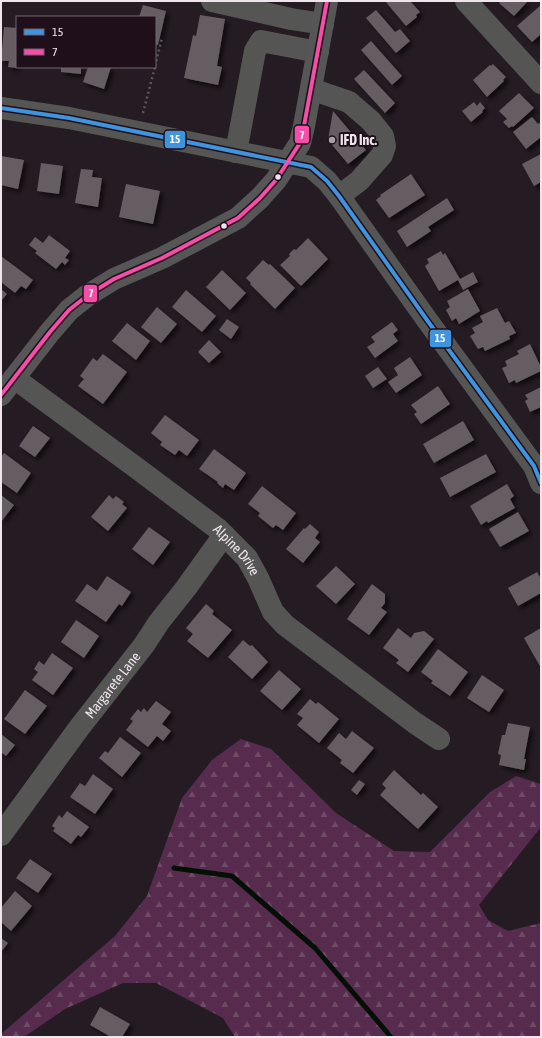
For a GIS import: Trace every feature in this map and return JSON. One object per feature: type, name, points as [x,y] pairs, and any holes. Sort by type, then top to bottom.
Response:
[{"type":"main road","points":[[8,387],[50,332],[74,306],[88,295],[114,279],[162,258],[238,218],[260,198],[276,180],[300,143],[327,1]]},
{"type":"street","points":[[212,1],[291,19],[323,24]]},
{"type":"street","points":[[466,1],[541,83]]},
{"type":"street","points":[[236,152],[255,51],[261,41],[318,52]]},
{"type":"street","points":[[311,89],[349,102],[371,121],[383,136],[385,146],[382,155],[359,181],[339,196]]},
{"type":"street","points":[[1,108],[69,118],[311,167],[327,181],[339,196],[430,325],[534,466],[541,483]]},
{"type":"street","name":"Alpine Drive","points":[[8,387],[138,469],[204,518],[247,558],[274,612],[285,625],[415,723],[439,739]]},
{"type":"street","name":"Margarete Lane","points":[[1,834],[79,728],[144,645],[159,622],[186,588],[224,535]]},
{"type":"path","points":[[156,63],[162,38]]},
{"type":"path","points":[[143,113],[155,68]]},
{"type":"green space","points":[[241,739],[271,749],[336,813],[394,851],[430,852],[490,792],[516,776],[541,784],[541,827],[479,905],[488,920],[508,931],[541,923],[541,1037],[235,1037],[223,1018],[156,983],[123,983],[65,1009],[24,1037],[1,1037],[1,1034],[115,936],[147,896],[182,798],[212,760]]},
{"type":"building","points":[[385,1],[410,1],[420,12],[416,15],[417,17],[406,26]]},
{"type":"building","points":[[501,1],[528,1],[514,16],[499,3]]},
{"type":"building","points":[[143,5],[166,11],[158,45],[156,44],[156,16],[139,16]]},
{"type":"building","points":[[541,5],[541,34],[532,42],[517,26]]},
{"type":"building","points":[[376,10],[395,32],[400,29],[410,41],[396,53],[366,18]]},
{"type":"building","points":[[200,15],[225,19],[217,66],[222,67],[218,85],[184,78],[193,35],[196,36]]},
{"type":"building","points":[[4,27],[16,28],[16,68],[8,67],[9,61],[1,61]]},
{"type":"building","points":[[371,41],[402,76],[392,85],[361,50]]},
{"type":"building","points":[[493,64],[506,77],[503,80],[504,81],[487,97],[473,80]]},
{"type":"building","points":[[61,68],[81,68],[81,74],[61,72]]},
{"type":"building","points":[[88,68],[111,68],[104,89],[83,82]]},
{"type":"building","points":[[364,70],[395,103],[385,113],[354,79]]},
{"type":"building","points":[[519,93],[534,108],[513,127],[512,126],[509,128],[503,122],[507,119],[499,111]]},
{"type":"building","points":[[474,102],[477,106],[480,102],[485,108],[482,111],[483,112],[471,122],[462,111]]},
{"type":"building","points":[[333,111],[366,150],[348,164],[328,140]]},
{"type":"building","points":[[532,117],[538,124],[541,122],[541,137],[526,149],[513,132]]},
{"type":"building","points":[[541,154],[541,182],[534,186],[522,164]]},
{"type":"building","points":[[1,156],[24,160],[18,189],[1,185]]},
{"type":"building","points":[[41,163],[63,166],[59,194],[37,191]]},
{"type":"building","points":[[81,169],[93,170],[92,177],[102,178],[98,207],[75,203]]},
{"type":"building","points":[[411,174],[425,195],[389,218],[376,200],[381,196],[380,195]]},
{"type":"building","points":[[126,184],[160,191],[153,224],[119,217]]},
{"type":"building","points":[[447,198],[454,210],[428,227],[431,231],[407,247],[397,231]]},
{"type":"building","points":[[49,235],[70,251],[65,258],[69,260],[65,265],[62,262],[56,269],[35,253],[37,251],[29,245],[35,237],[43,243]]},
{"type":"building","points":[[308,238],[328,259],[301,286],[280,265],[290,256],[289,254],[294,249],[296,250]]},
{"type":"building","points":[[441,251],[443,255],[445,253],[460,279],[473,272],[478,282],[463,290],[458,280],[439,291],[425,266],[429,263],[427,259]]},
{"type":"building","points":[[1,256],[33,280],[26,289],[21,286],[15,293],[1,282]]},
{"type":"building","points":[[263,260],[269,265],[270,264],[295,288],[275,309],[246,278]]},
{"type":"building","points":[[222,270],[246,293],[230,310],[206,287]]},
{"type":"building","points":[[1,289],[7,294],[1,301]]},
{"type":"building","points":[[468,289],[480,311],[459,324],[456,318],[452,321],[446,310],[450,307],[447,301]]},
{"type":"building","points":[[186,290],[216,316],[202,332],[172,307]]},
{"type":"building","points":[[157,307],[177,324],[161,343],[141,327]]},
{"type":"building","points":[[497,308],[505,323],[509,321],[516,333],[509,336],[510,339],[485,351],[483,347],[478,349],[470,336],[475,333],[472,328],[483,322],[480,316]]},
{"type":"building","points":[[227,319],[239,327],[231,339],[219,330]]},
{"type":"building","points":[[392,322],[398,330],[393,334],[398,341],[375,358],[367,347],[375,342],[371,337]]},
{"type":"building","points":[[127,323],[150,341],[136,360],[112,341]]},
{"type":"building","points":[[209,340],[221,352],[209,363],[198,352]]},
{"type":"building","points":[[530,344],[541,367],[541,371],[516,383],[515,380],[509,383],[502,368],[507,366],[505,361],[519,354],[517,351]]},
{"type":"building","points":[[103,354],[127,372],[103,404],[78,386],[84,379],[80,376],[93,358],[97,361]]},
{"type":"building","points":[[410,357],[422,375],[396,393],[388,382],[398,375],[394,368]]},
{"type":"building","points":[[378,367],[387,379],[373,388],[365,376]]},
{"type":"building","points":[[438,386],[450,404],[421,424],[414,414],[417,412],[411,405]]},
{"type":"building","points":[[541,387],[541,407],[530,412],[525,401],[528,399],[525,395]]},
{"type":"building","points":[[165,415],[199,440],[187,456],[179,450],[175,455],[160,445],[162,442],[151,433]]},
{"type":"building","points":[[463,421],[474,440],[434,463],[423,444]]},
{"type":"building","points":[[33,426],[50,438],[35,457],[19,446]]},
{"type":"building","points":[[214,449],[246,473],[234,490],[225,484],[223,488],[217,483],[218,482],[199,469]]},
{"type":"building","points":[[4,453],[31,473],[17,493],[1,482],[1,457]]},
{"type":"building","points":[[486,454],[496,472],[450,497],[440,478]]},
{"type":"building","points":[[507,484],[514,496],[510,499],[515,508],[488,523],[487,521],[481,525],[470,506]]},
{"type":"building","points":[[262,486],[296,513],[283,530],[276,525],[273,528],[258,516],[260,513],[248,504]]},
{"type":"building","points":[[1,495],[14,505],[1,522]]},
{"type":"building","points":[[109,495],[113,499],[116,496],[124,502],[122,504],[127,508],[108,531],[91,517]]},
{"type":"building","points":[[518,512],[529,531],[500,547],[489,529]]},
{"type":"building","points":[[310,524],[319,532],[315,538],[320,542],[303,563],[286,549],[304,528],[305,529]]},
{"type":"building","points":[[149,527],[170,542],[153,565],[132,549]]},
{"type":"building","points":[[336,566],[355,584],[336,604],[316,586]]},
{"type":"building","points":[[537,572],[540,577],[541,576],[541,593],[518,606],[508,588]]},
{"type":"building","points":[[107,576],[131,592],[122,606],[119,604],[106,622],[75,601],[87,584],[97,591]]},
{"type":"building","points":[[372,584],[385,594],[385,603],[381,608],[387,612],[369,635],[347,619]]},
{"type":"building","points":[[206,604],[214,611],[212,614],[232,630],[208,658],[187,641],[193,634],[186,628]]},
{"type":"building","points":[[76,620],[99,636],[84,658],[61,642]]},
{"type":"building","points":[[398,628],[411,638],[414,633],[424,631],[434,639],[408,672],[396,663],[399,660],[383,648]]},
{"type":"building","points":[[541,628],[541,668],[524,638]]},
{"type":"building","points":[[243,640],[250,646],[252,645],[268,662],[252,679],[228,657]]},
{"type":"building","points":[[438,649],[468,672],[450,696],[431,683],[433,681],[421,672]]},
{"type":"building","points":[[52,653],[73,668],[53,695],[32,680],[38,672],[34,669],[39,661],[44,665]]},
{"type":"building","points":[[279,670],[301,689],[282,710],[260,691]]},
{"type":"building","points":[[482,675],[504,690],[489,712],[467,698]]},
{"type":"building","points":[[25,690],[47,706],[25,734],[4,719]]},
{"type":"building","points":[[310,699],[316,704],[318,702],[339,719],[319,743],[297,725],[303,718],[297,714]]},
{"type":"building","points":[[156,701],[171,712],[162,724],[171,731],[163,741],[157,736],[148,747],[126,730],[133,721],[130,719],[138,709],[141,712],[144,708],[147,712]]},
{"type":"building","points":[[508,723],[530,727],[524,759],[526,759],[524,770],[499,765],[501,755],[498,754],[502,735],[505,735]]},
{"type":"building","points":[[352,731],[374,748],[353,773],[340,763],[342,760],[327,748],[339,733],[346,739]]},
{"type":"building","points":[[1,734],[15,745],[6,756],[2,753],[1,754]]},
{"type":"building","points":[[120,737],[141,753],[122,777],[99,758],[105,751],[108,753]]},
{"type":"building","points":[[394,770],[421,795],[423,793],[438,807],[418,829],[380,795],[386,788],[382,784]]},
{"type":"building","points":[[93,774],[113,789],[95,814],[70,797],[80,783],[85,786]]},
{"type":"building","points":[[359,780],[365,784],[357,795],[351,790]]},
{"type":"building","points":[[67,811],[89,827],[81,837],[78,835],[71,844],[53,831],[55,828],[52,826],[59,815],[62,818]]},
{"type":"building","points":[[30,859],[52,874],[38,893],[16,878]]},
{"type":"building","points":[[15,891],[32,906],[11,931],[1,922],[1,908]]},
{"type":"building","points":[[1,938],[8,943],[1,952]]},
{"type":"building","points":[[100,1007],[130,1024],[122,1037],[111,1037],[90,1025]]},
{"type":"waterway","points":[[174,868],[232,876],[315,948],[391,1037]]},
{"type":"transit line","name":"7","points":[[1,395],[69,310],[88,295],[114,279],[162,258],[238,218],[260,198],[276,180],[300,143],[327,1]]},
{"type":"transit line","name":"15","points":[[1,108],[69,118],[311,167],[327,181],[339,196],[427,320],[534,466],[541,483]]},
{"type":"place","name":"IFD Inc.","points":[[332,140]]}]
